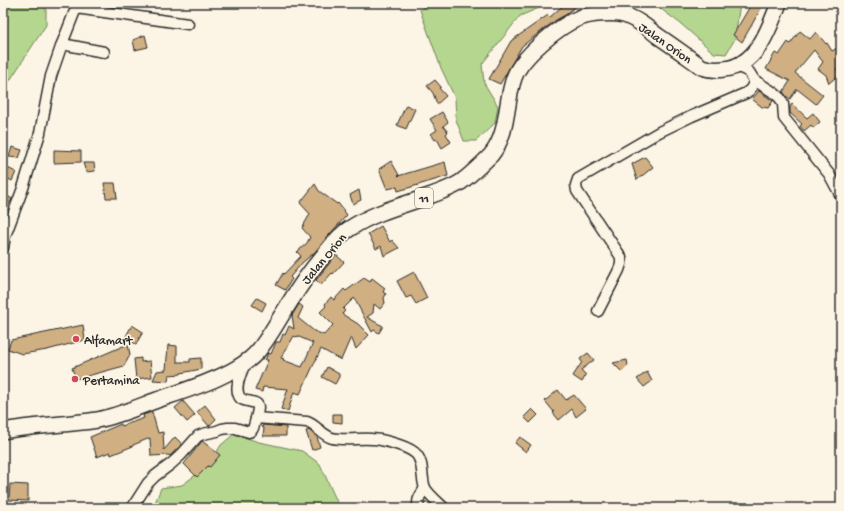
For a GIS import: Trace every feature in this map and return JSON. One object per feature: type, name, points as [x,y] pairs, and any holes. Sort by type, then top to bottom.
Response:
[{"type":"highway","name":"Jalan Orion","points":[[3,431],[106,418],[220,377],[245,363],[257,353],[301,284],[334,242],[347,230],[374,215],[419,200],[454,186],[461,182],[489,157],[500,141],[516,72],[531,52],[563,27],[587,16],[605,14],[624,15],[640,23],[702,67],[713,70],[727,69],[737,66],[752,55],[765,36],[779,3]]},
{"type":"street","points":[[3,248],[5,236],[23,188],[40,133],[51,76],[77,5],[188,24]]},
{"type":"street","points":[[62,44],[104,52]]},
{"type":"street","points":[[737,66],[749,72],[754,80],[780,98],[784,118],[829,174],[841,196]]},
{"type":"street","points":[[598,311],[619,270],[621,257],[577,191],[576,185],[578,179],[659,132],[751,90],[754,80]]},
{"type":"street","points":[[132,508],[148,483],[182,455],[198,436],[228,428],[235,428],[249,432],[252,430],[259,408],[258,405],[242,399],[239,396],[237,389],[245,363]]},
{"type":"street","points":[[256,418],[307,422],[332,438],[371,438],[406,448],[414,452],[418,457],[425,488],[444,508]]},
{"type":"street","points":[[419,508],[417,503],[418,499],[425,488]]},
{"type":"green space","points":[[3,3],[46,3],[46,25],[3,90]]},
{"type":"green space","points":[[427,3],[551,3],[520,16],[482,64],[484,83],[498,106],[495,123],[476,141],[464,141],[456,120],[455,98],[441,68],[420,10]]},
{"type":"green space","points":[[653,3],[744,3],[739,10],[735,39],[726,54],[714,53],[681,24]]},
{"type":"green space","points":[[234,434],[259,442],[302,451],[320,464],[340,508],[153,508],[161,488],[182,485],[208,466],[221,445]]},
{"type":"building","points":[[566,3],[579,3],[567,14],[556,20],[522,46],[500,84],[489,79],[511,41],[548,15],[550,17]]},
{"type":"building","points":[[752,3],[764,3],[742,42],[733,35]]},
{"type":"building","points":[[800,31],[810,39],[816,32],[826,44],[827,43],[832,51],[841,46],[841,65],[836,69],[840,74],[829,83],[826,75],[818,69],[823,62],[814,50],[795,73],[823,95],[816,104],[797,89],[790,99],[783,92],[790,81],[766,69],[775,53],[779,55],[788,42],[790,44]]},
{"type":"building","points":[[145,35],[148,47],[135,50],[133,40]]},
{"type":"building","points":[[435,80],[441,87],[439,88],[446,96],[437,104],[433,93],[427,86]]},
{"type":"building","points":[[759,91],[773,101],[768,108],[762,107],[752,99]]},
{"type":"building","points":[[792,104],[807,118],[813,113],[820,122],[813,128],[811,125],[804,131],[800,126],[802,124],[790,113],[790,107]]},
{"type":"building","points":[[406,105],[415,109],[406,129],[397,125]]},
{"type":"building","points":[[442,112],[448,122],[443,126],[448,132],[446,134],[451,142],[442,148],[437,139],[435,140],[431,134],[437,130],[430,119]]},
{"type":"building","points":[[12,147],[22,150],[19,158],[9,157]]},
{"type":"building","points":[[54,150],[81,151],[81,162],[54,163]]},
{"type":"building","points":[[645,157],[653,167],[637,180],[632,164]]},
{"type":"building","points":[[391,161],[399,175],[398,176],[445,162],[448,176],[398,191],[397,187],[387,189],[379,169]]},
{"type":"building","points":[[83,163],[94,163],[95,171],[86,172]]},
{"type":"building","points":[[3,166],[16,172],[12,181],[3,176]]},
{"type":"building","points":[[104,183],[115,183],[117,198],[106,198]]},
{"type":"building","points":[[315,184],[319,191],[337,204],[338,203],[347,215],[315,252],[303,262],[290,277],[292,279],[285,290],[276,285],[283,273],[284,274],[301,256],[297,252],[307,243],[310,237],[302,228],[310,214],[300,203]]},
{"type":"building","points":[[359,190],[361,200],[353,204],[350,195]]},
{"type":"building","points":[[3,193],[12,199],[3,214]]},
{"type":"building","points":[[381,226],[390,242],[392,240],[399,248],[384,256],[381,246],[376,249],[368,234]]},
{"type":"building","points":[[336,255],[344,262],[321,285],[316,280]]},
{"type":"building","points":[[414,272],[427,298],[416,304],[411,296],[406,298],[397,281]]},
{"type":"building","points":[[364,278],[370,282],[372,278],[385,288],[383,292],[386,294],[384,298],[385,303],[380,309],[374,304],[373,313],[367,317],[383,326],[379,333],[374,330],[372,332],[354,298],[343,309],[345,311],[342,314],[358,324],[369,335],[356,349],[351,337],[341,360],[321,349],[300,394],[294,392],[288,411],[281,409],[288,389],[263,387],[262,392],[255,390],[268,360],[265,360],[268,353],[271,354],[276,342],[280,342],[283,334],[285,335],[289,326],[294,329],[292,315],[299,304],[303,307],[298,318],[314,331],[324,335],[333,325],[320,312],[326,306],[325,304],[331,297],[334,300],[344,289],[346,291]],"holes":[[[294,336],[297,336],[313,343],[302,367],[281,358]]]},
{"type":"building","points":[[257,298],[266,303],[262,311],[252,305]]},
{"type":"building","points":[[83,325],[85,340],[47,350],[22,354],[8,349],[11,340]]},
{"type":"building","points":[[132,325],[143,332],[136,344],[125,338]]},
{"type":"building","points":[[128,344],[130,355],[124,366],[76,379],[72,368]]},
{"type":"building","points":[[168,345],[177,346],[177,362],[190,362],[190,359],[201,358],[201,369],[181,374],[169,375],[168,381],[153,380],[157,371],[166,370]]},
{"type":"building","points":[[588,353],[594,360],[581,370],[586,375],[582,382],[573,376],[582,362],[580,359]]},
{"type":"building","points":[[141,358],[141,362],[150,361],[152,377],[136,379],[134,359]]},
{"type":"building","points":[[627,360],[628,366],[622,372],[613,363]]},
{"type":"building","points":[[327,367],[339,374],[335,384],[322,377]]},
{"type":"building","points":[[647,372],[652,381],[644,387],[637,379]]},
{"type":"building","points":[[558,390],[566,400],[574,395],[586,409],[576,417],[572,409],[559,420],[545,401]]},
{"type":"building","points":[[183,401],[195,415],[187,422],[175,408]]},
{"type":"building","points":[[205,405],[216,419],[209,426],[197,412]]},
{"type":"building","points":[[532,409],[538,415],[530,423],[524,417]]},
{"type":"building","points":[[152,412],[158,433],[163,432],[164,450],[175,437],[182,444],[170,456],[151,456],[150,438],[111,455],[110,452],[97,457],[90,437],[121,424],[122,426],[144,418],[143,415]]},
{"type":"building","points":[[333,414],[342,414],[342,423],[333,422]]},
{"type":"building","points":[[263,425],[286,427],[286,436],[263,436]]},
{"type":"building","points":[[309,430],[317,437],[320,447],[312,450],[306,431]]},
{"type":"building","points":[[520,437],[531,445],[526,452],[515,443]]},
{"type":"building","points":[[202,441],[220,455],[210,467],[208,466],[197,477],[184,464]]},
{"type":"building","points":[[10,484],[28,485],[28,501],[9,500]]},
{"type":"place","name":"Alfamart","points":[[76,339]]},
{"type":"place","name":"Pertamina","points":[[75,379]]}]
